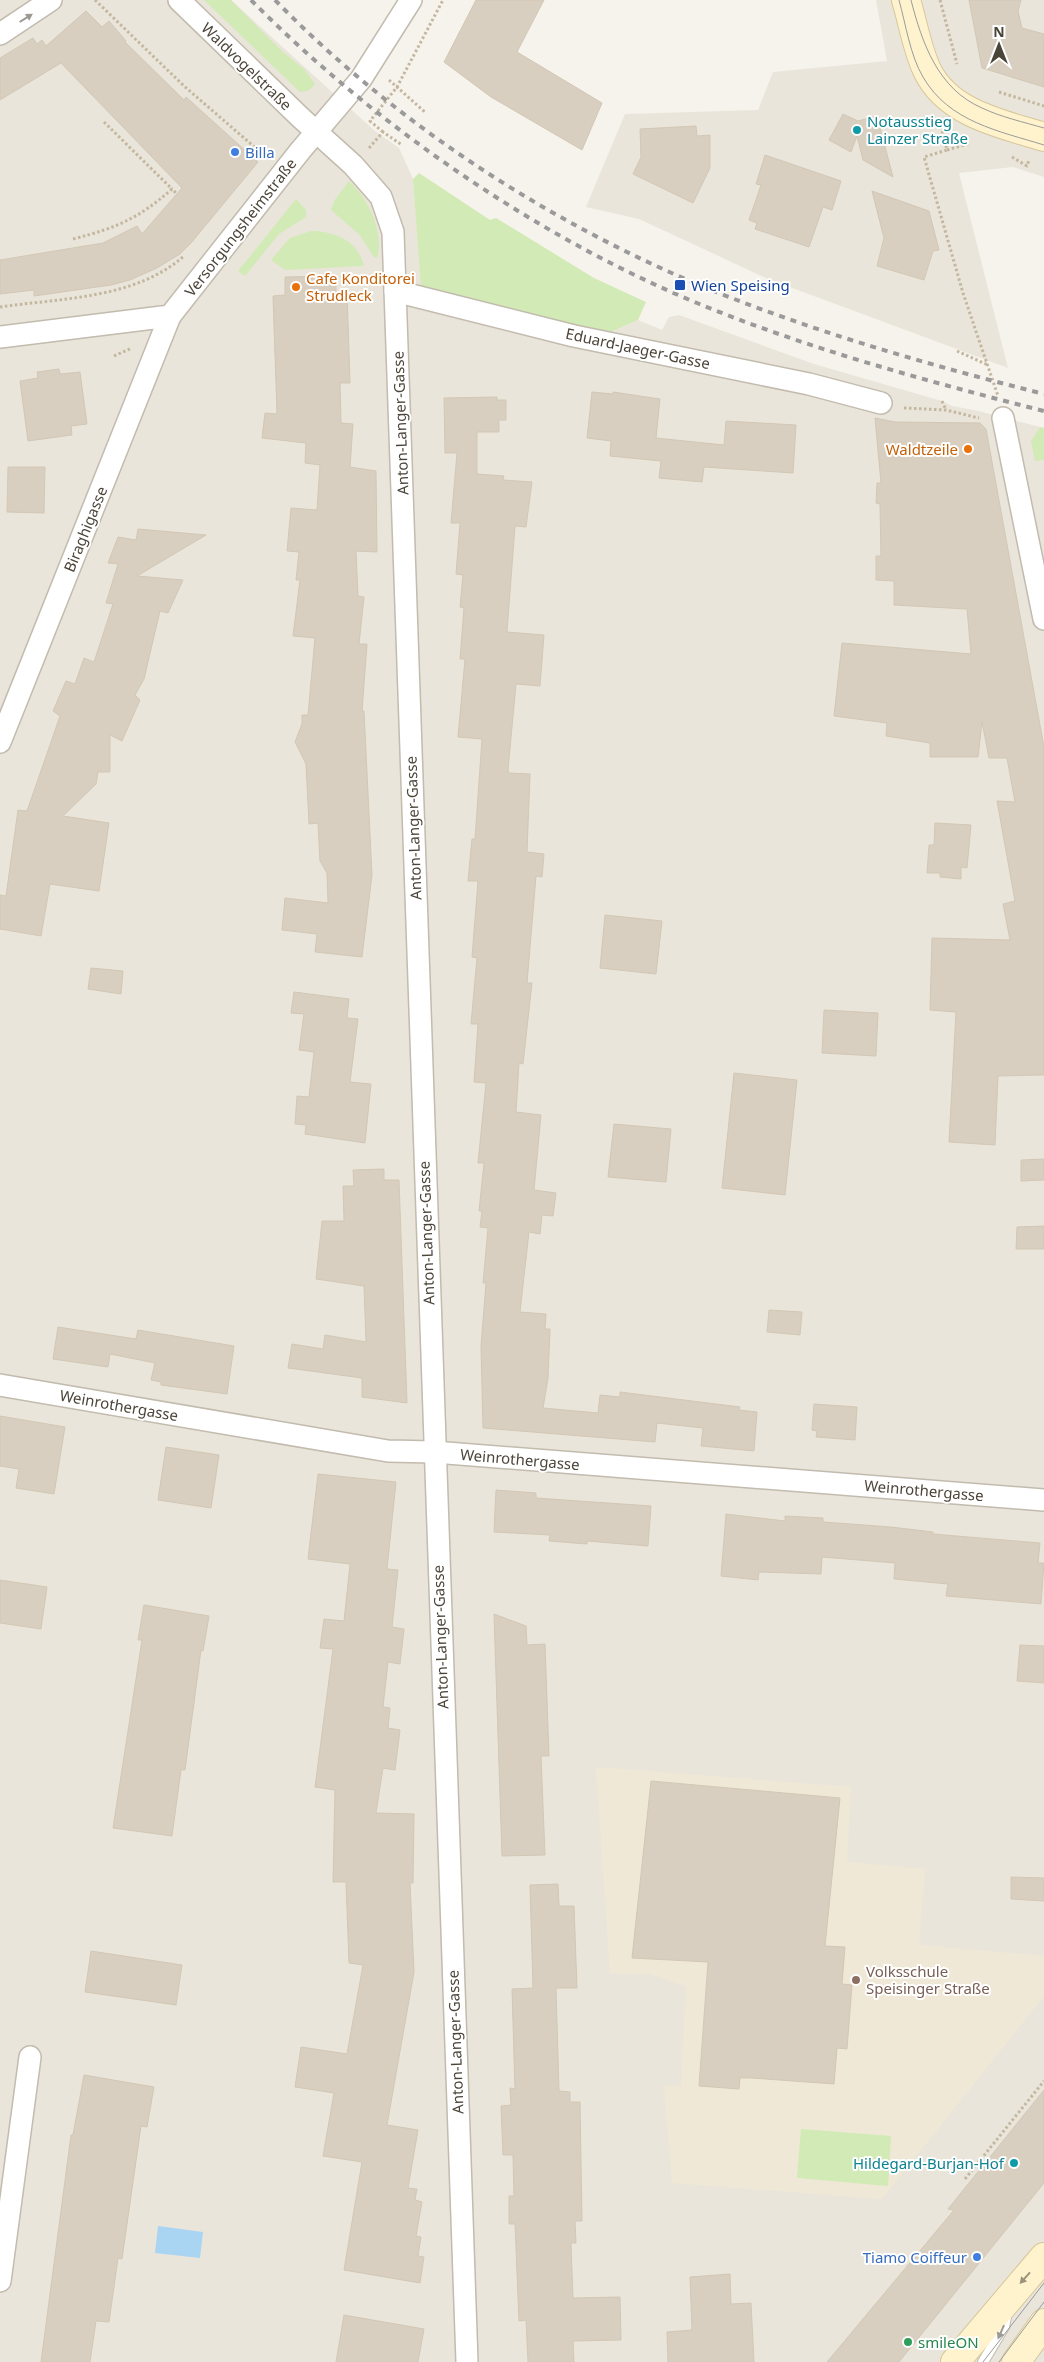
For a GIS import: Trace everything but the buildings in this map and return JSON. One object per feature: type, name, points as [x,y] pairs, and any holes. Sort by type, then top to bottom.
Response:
[{"type":"main road","points":[[906,0],[927,70],[958,106],[987,120],[1044,137]]},
{"type":"main road","points":[[955,2362],[1044,2257]]},
{"type":"main road","points":[[1016,2362],[1044,2323]]},
{"type":"street","points":[[0,34],[51,0]]},
{"type":"street","name":"Waldvogelstraße","points":[[179,0],[316,132]]},
{"type":"street","name":"Versorgungsheimstraße","points":[[170,316],[316,132],[371,66],[410,0]]},
{"type":"street","name":"Anton-Langer-Gasse","points":[[316,132],[353,165],[381,197],[392,232],[467,2362]]},
{"type":"street","name":"Eduard-Jaeger-Gasse","points":[[395,291],[574,336],[800,382],[881,404]]},
{"type":"street","points":[[0,337],[170,316]]},
{"type":"street","name":"Biraghigasse","points":[[0,742],[170,316]]},
{"type":"street","points":[[1004,421],[1044,619]]},
{"type":"street","name":"Weinrothergasse","points":[[0,1385],[388,1451],[434,1452],[1044,1500]]},
{"type":"street","points":[[0,2281],[30,2057]]},
{"type":"lane","points":[[984,2362],[1004,2327],[1008,2314],[1007,2299]]},
{"type":"path","points":[[94,0],[184,86],[267,158]]},
{"type":"path","points":[[383,132],[370,120],[397,87],[443,0]]},
{"type":"path","points":[[940,0],[958,69]]},
{"type":"path","points":[[371,66],[426,113]]},
{"type":"path","points":[[994,90],[1044,106]]},
{"type":"path","points":[[104,122],[177,194]]},
{"type":"path","points":[[941,124],[947,150]]},
{"type":"path","points":[[972,142],[924,157],[963,293],[994,381]]},
{"type":"path","points":[[261,166],[272,151]]},
{"type":"path","points":[[73,239],[105,231],[132,219],[150,208],[172,189]]},
{"type":"path","points":[[0,307],[116,290],[157,275],[173,265],[189,250]]},
{"type":"path","points":[[957,350],[989,365]]},
{"type":"path","points":[[942,401],[946,410]]},
{"type":"path","points":[[881,404],[910,409],[946,410],[1004,421]]},
{"type":"path","points":[[965,2179],[1044,2082]]},
{"type":"shaded area","points":[[0,0],[231,0],[375,131],[399,148],[413,179],[422,287],[611,332],[638,320],[662,330],[669,317],[679,315],[814,364],[942,401],[952,406],[1044,428],[1044,2362],[0,2362]]},
{"type":"shaded area","points":[[876,0],[1044,0],[1044,177],[1013,167],[959,173],[1008,368],[768,279],[639,219],[586,207],[625,114],[758,110],[773,72],[887,61]]},
{"type":"shaded area","name":"Volksschule Speisinger Straße","points":[[596,1767],[851,1787],[847,1862],[925,1869],[919,1945],[1044,1956],[1044,1996],[882,2199],[672,2183],[664,2085],[681,2086],[686,1986],[649,1974],[610,1973]]},
{"type":"green space","points":[[204,0],[231,0],[282,51],[305,70],[315,84],[310,90],[300,92]]},
{"type":"green space","points":[[419,173],[490,220],[496,218],[594,278],[646,302],[638,320],[611,332],[574,329],[421,287],[413,179]]},
{"type":"green space","points":[[349,181],[363,197],[377,227],[379,248],[377,258],[374,257],[360,235],[331,210],[334,201]]},
{"type":"green space","points":[[296,199],[306,210],[306,217],[279,234],[245,276],[238,271]]},
{"type":"green space","points":[[311,231],[329,233],[344,239],[357,250],[364,266],[285,270],[271,260],[290,238]]},
{"type":"green space","points":[[1040,427],[1044,428],[1044,460],[1035,461],[1031,441]]},
{"type":"green space","points":[[801,2129],[891,2136],[888,2186],[797,2178]]},
{"type":"water","points":[[158,2226],[203,2232],[200,2258],[155,2253]]},
{"type":"tram line","points":[[899,0],[915,59],[923,77],[934,92],[947,105],[976,123],[1044,145]]},
{"type":"tram line","points":[[911,0],[921,32],[934,63],[954,89],[967,100],[982,108],[1044,128]]},
{"type":"tram line","points":[[983,2362],[1044,2283]]},
{"type":"tram line","points":[[999,2362],[1044,2302]]},
{"type":"railway","points":[[251,0],[299,46],[403,133],[459,173],[576,245],[636,276],[739,320],[868,363],[1044,411]]},
{"type":"railway","points":[[275,0],[321,45],[370,87],[422,127],[475,165],[530,200],[587,232],[645,261],[704,287],[787,319],[915,359],[1044,394]]},
{"type":"place","name":"Notausstieg Lainzer Straße","points":[[857,130]]},
{"type":"place","name":"Billa","points":[[235,152]]},
{"type":"place","name":"Wien Speising","points":[[680,285]]},
{"type":"place","name":"Cafe Konditorei Strudleck","points":[[296,287]]},
{"type":"place","name":"Waldtzeile","points":[[968,449]]},
{"type":"place","name":"Volksschule Speisinger Straße","points":[[856,1980]]},
{"type":"place","name":"Hildegard-Burjan-Hof","points":[[1014,2163]]},
{"type":"place","name":"Tiamo Coiffeur","points":[[977,2257]]},
{"type":"place","name":"smileON","points":[[908,2342]]}]
